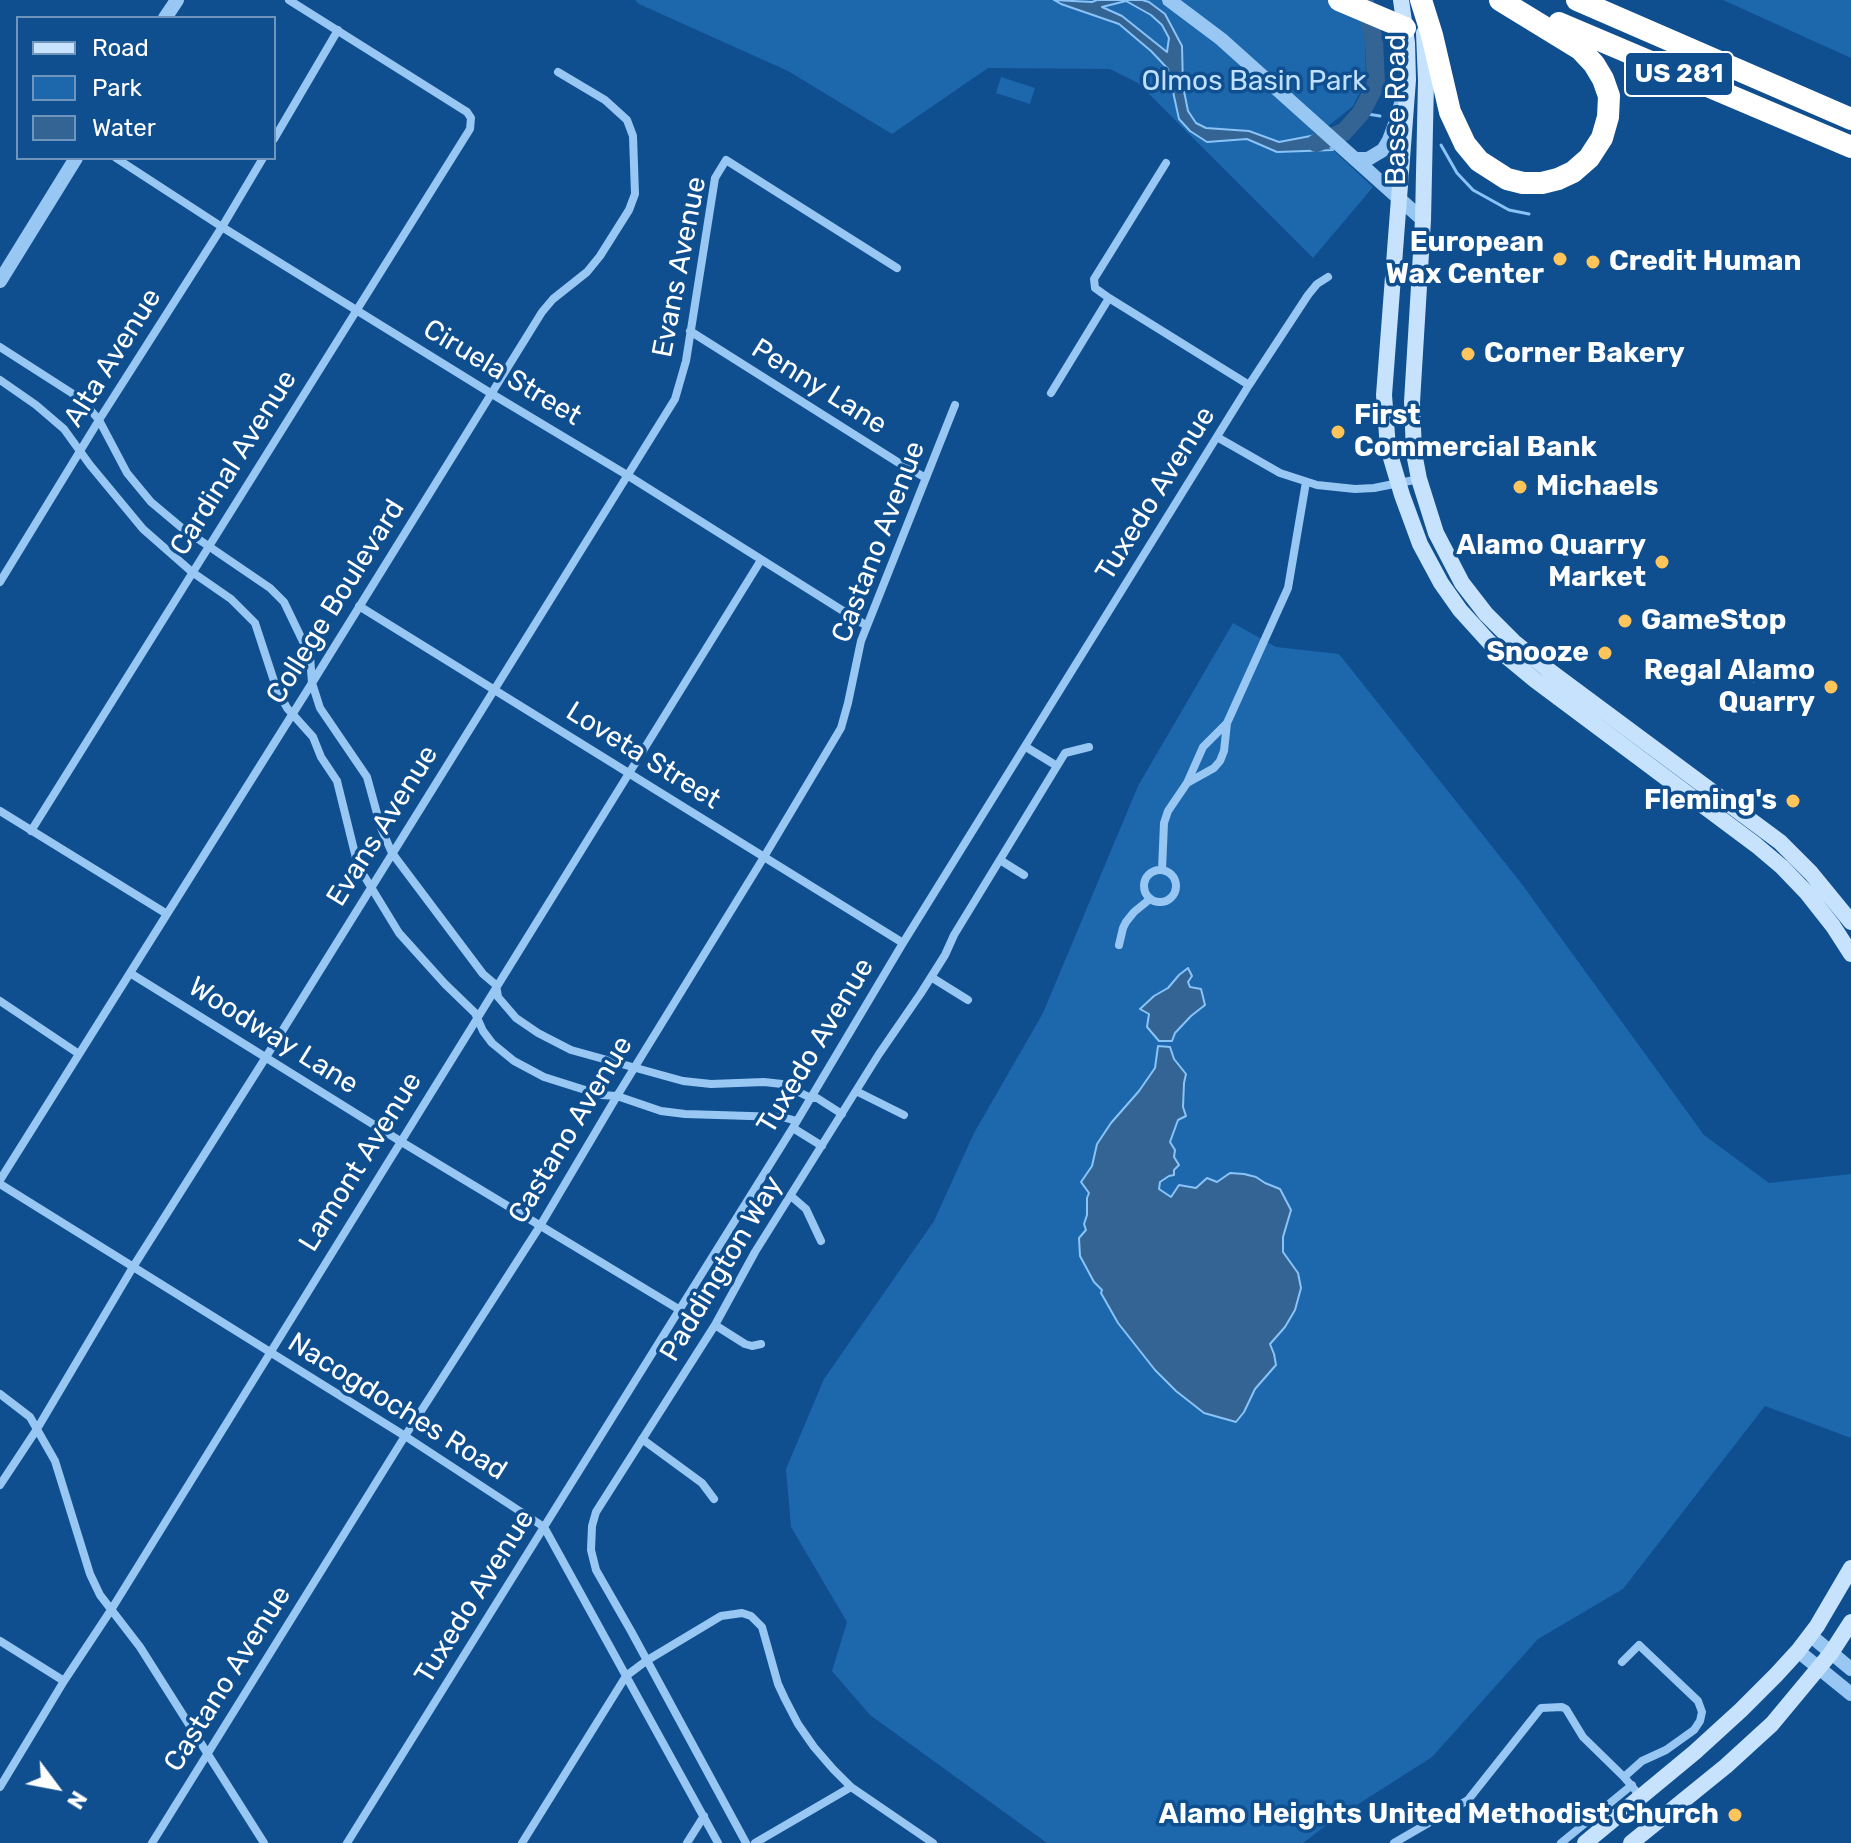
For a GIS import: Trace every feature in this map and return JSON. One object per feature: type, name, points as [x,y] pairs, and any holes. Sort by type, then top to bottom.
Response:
[{"type":"highway","points":[[1339,0],[1396,24]]},
{"type":"highway","points":[[1420,0],[1432,35],[1450,112],[1465,144],[1479,161],[1507,179],[1542,183],[1558,179],[1573,172],[1589,158],[1602,138],[1608,117],[1609,96],[1594,64],[1580,49],[1500,0]]},
{"type":"highway","name":"US 281","points":[[1506,0],[1851,147]]},
{"type":"highway","name":"US 281","points":[[1577,0],[1851,119]]},
{"type":"main road","name":"Basse Road","points":[[1404,0],[1396,24],[1408,60],[1408,80],[1384,395],[1388,448],[1420,544],[1441,583],[1474,626],[1502,654],[1540,673]]},
{"type":"main road","points":[[1404,0],[1412,16],[1417,59],[1415,204],[1423,220],[1412,402],[1414,453],[1436,533],[1462,583],[1540,673],[1782,867],[1811,898],[1851,954]]},
{"type":"main road","name":"Basse Road","points":[[1420,0],[1426,81],[1423,220]]},
{"type":"main road","points":[[1540,673],[1780,842],[1811,873],[1851,922]]},
{"type":"main road","points":[[1585,1843],[1636,1791],[1741,1710],[1798,1651],[1851,1568]]},
{"type":"main road","points":[[1631,1843],[1771,1725],[1831,1653],[1851,1622]]},
{"type":"street","points":[[276,136],[338,30],[289,0]]},
{"type":"street","points":[[1169,0],[1221,39],[1423,220]]},
{"type":"street","name":"Cardinal Avenue","points":[[31,831],[470,129],[471,118],[467,112],[338,30]]},
{"type":"street","name":"College Boulevard","points":[[0,1182],[542,312],[553,299],[587,272],[629,210],[635,194],[633,136],[627,120],[605,100],[558,72]]},
{"type":"street","points":[[1354,158],[1368,159],[1383,150],[1408,80]]},
{"type":"street","points":[[0,281],[75,160]]},
{"type":"street","name":"Ciruela Street","points":[[119,160],[222,227],[867,626]]},
{"type":"street","name":"Alta Avenue","points":[[0,582],[262,160]]},
{"type":"street","name":"Evans Avenue","points":[[0,1485],[675,399],[686,361],[715,178],[726,160],[897,268]]},
{"type":"street","points":[[1166,163],[1094,279],[1095,288],[1249,385]]},
{"type":"street","name":"Tuxedo Avenue","points":[[349,1842],[1249,385],[1308,295],[1328,277]]},
{"type":"street","points":[[1051,393],[1109,298]]},
{"type":"street","name":"Penny Lane","points":[[690,331],[926,478]]},
{"type":"street","points":[[0,347],[81,399],[99,420],[127,473],[151,502],[182,528],[270,588],[284,602],[310,656],[312,683],[320,708],[367,777],[381,828],[392,853],[483,974],[496,985],[498,997],[516,1018],[571,1050],[683,1081],[782,1084],[817,1098],[842,1114]]},
{"type":"street","points":[[0,380],[64,429],[119,503],[143,529],[192,572],[231,599],[255,623],[276,687],[292,715],[313,737],[321,757],[337,781],[358,866],[399,933],[470,1007],[492,1043],[514,1061],[561,1084],[617,1096],[661,1111],[782,1117],[822,1146]]},
{"type":"street","name":"Castano Avenue","points":[[152,1843],[405,1436],[540,1226],[841,728],[861,641],[955,405]]},
{"type":"street","points":[[1217,437],[1271,469],[1306,482],[1355,489],[1419,479]]},
{"type":"street","points":[[1187,783],[1214,768],[1224,751],[1227,723],[1288,588],[1306,482]]},
{"type":"street","name":"Lamont Avenue","points":[[0,1787],[761,560]]},
{"type":"street","name":"Loveta Street","points":[[359,606],[903,943]]},
{"type":"street","points":[[1162,870],[1164,823],[1168,811],[1187,783],[1203,747],[1227,723]]},
{"type":"street","points":[[1026,747],[1057,766]]},
{"type":"street","name":"Paddington Way","points":[[746,1843],[596,1570],[591,1550],[596,1512],[715,1325],[755,1252],[931,977],[1065,753],[1089,747]]},
{"type":"street","points":[[0,811],[167,914]]},
{"type":"street","points":[[1000,860],[1024,875]]},
{"type":"street","points":[[1162,870],[1172,874],[1177,889],[1162,903],[1150,899],[1145,892],[1145,881],[1151,872],[1162,870]]},
{"type":"street","points":[[1119,945],[1126,922],[1150,899]]},
{"type":"street","name":"Woodway Lane","points":[[130,973],[680,1310]]},
{"type":"street","points":[[931,977],[968,1000]]},
{"type":"street","points":[[0,1001],[79,1054]]},
{"type":"street","points":[[856,1091],[904,1115]]},
{"type":"street","name":"Nacogdoches Road","points":[[0,1182],[405,1436],[544,1527],[718,1843]]},
{"type":"street","points":[[791,1196],[806,1209],[821,1241]]},
{"type":"street","points":[[715,1325],[745,1344],[761,1344]]},
{"type":"street","points":[[0,1394],[30,1417],[55,1461],[90,1574],[100,1595],[140,1647],[264,1843]]},
{"type":"street","points":[[642,1439],[702,1483],[714,1499]]},
{"type":"street","points":[[522,1843],[626,1676],[721,1616],[742,1613],[751,1616],[762,1627],[778,1684],[798,1724],[824,1758],[851,1787],[933,1843]]},
{"type":"street","points":[[1810,1635],[1851,1669]]},
{"type":"street","points":[[0,1641],[64,1681]]},
{"type":"street","points":[[1622,1662],[1639,1645],[1698,1701],[1702,1712],[1694,1730],[1666,1750],[1642,1761],[1624,1777]]},
{"type":"street","points":[[1798,1651],[1851,1694]]},
{"type":"street","points":[[1394,1843],[1468,1800],[1541,1708],[1562,1707],[1583,1737],[1636,1791],[1561,1843]]},
{"type":"street","points":[[755,1843],[851,1787]]},
{"type":"street","points":[[687,1843],[704,1816]]},
{"type":"green space","name":"Olmos Basin Park","points":[[635,0],[1327,0],[1360,13],[1365,40],[1366,80],[1353,106],[1317,135],[1373,187],[1313,258],[1138,83],[1110,69],[988,68],[892,134],[788,71]]},
{"type":"green space","points":[[1723,0],[1851,0],[1851,58]]},
{"type":"green space","points":[[1001,77],[1035,88],[1030,104],[996,93]]},
{"type":"green space","points":[[1233,623],[1276,647],[1339,654],[1521,883],[1704,1135],[1769,1183],[1851,1174],[1851,1438],[1765,1406],[1623,1589],[1538,1639],[1432,1757],[1303,1843],[1047,1843],[870,1715],[832,1671],[847,1622],[791,1527],[786,1469],[824,1379],[934,1221],[974,1133],[1043,1013],[1138,786]]},
{"type":"water","points":[[1054,0],[1142,0],[1149,2],[1165,14],[1182,46],[1183,86],[1188,111],[1196,123],[1206,128],[1249,131],[1279,142],[1316,135],[1333,150],[1277,152],[1247,139],[1207,142],[1179,119],[1168,69],[1151,51],[1119,24]],"holes":[[[1126,1],[1162,25],[1169,38],[1167,52],[1122,16],[1102,7]]]},
{"type":"water","points":[[1188,968],[1192,976],[1188,982],[1190,987],[1201,989],[1205,1005],[1175,1033],[1172,1041],[1159,1041],[1147,1027],[1149,1014],[1140,1009]]},
{"type":"water","points":[[1158,1046],[1170,1047],[1174,1059],[1186,1074],[1183,1107],[1186,1116],[1178,1120],[1170,1142],[1179,1165],[1174,1175],[1160,1182],[1159,1189],[1171,1197],[1179,1185],[1196,1188],[1207,1178],[1217,1182],[1230,1173],[1244,1174],[1280,1189],[1291,1210],[1283,1237],[1283,1252],[1298,1273],[1301,1288],[1295,1310],[1270,1344],[1276,1365],[1255,1389],[1236,1422],[1204,1413],[1155,1370],[1118,1323],[1080,1256],[1079,1238],[1086,1230],[1084,1224],[1089,1193],[1081,1182],[1092,1166],[1097,1144],[1155,1068]]},
{"type":"waterway","points":[[1316,143],[1344,132],[1361,113],[1376,84],[1374,40],[1365,3]]},
{"type":"waterway","points":[[1361,113],[1380,116]]},
{"type":"waterway","points":[[1441,145],[1457,173],[1473,190],[1509,210],[1529,214]]},
{"type":"railway","points":[[1746,671],[1758,686]]},
{"type":"place","name":"European Wax Center","points":[[1560,259]]},
{"type":"place","name":"Credit Human","points":[[1593,262]]},
{"type":"place","name":"Corner Bakery","points":[[1468,354]]},
{"type":"place","name":"First Commercial Bank","points":[[1338,432]]},
{"type":"place","name":"Michaels","points":[[1520,487]]},
{"type":"place","name":"Alamo Quarry Market","points":[[1662,562]]},
{"type":"place","name":"GameStop","points":[[1625,621]]},
{"type":"place","name":"Snooze","points":[[1605,653]]},
{"type":"place","name":"Regal Alamo Quarry","points":[[1831,687]]},
{"type":"place","name":"Fleming's","points":[[1793,801]]},
{"type":"place","name":"Alamo Heights United Methodist Church","points":[[1735,1815]]}]
